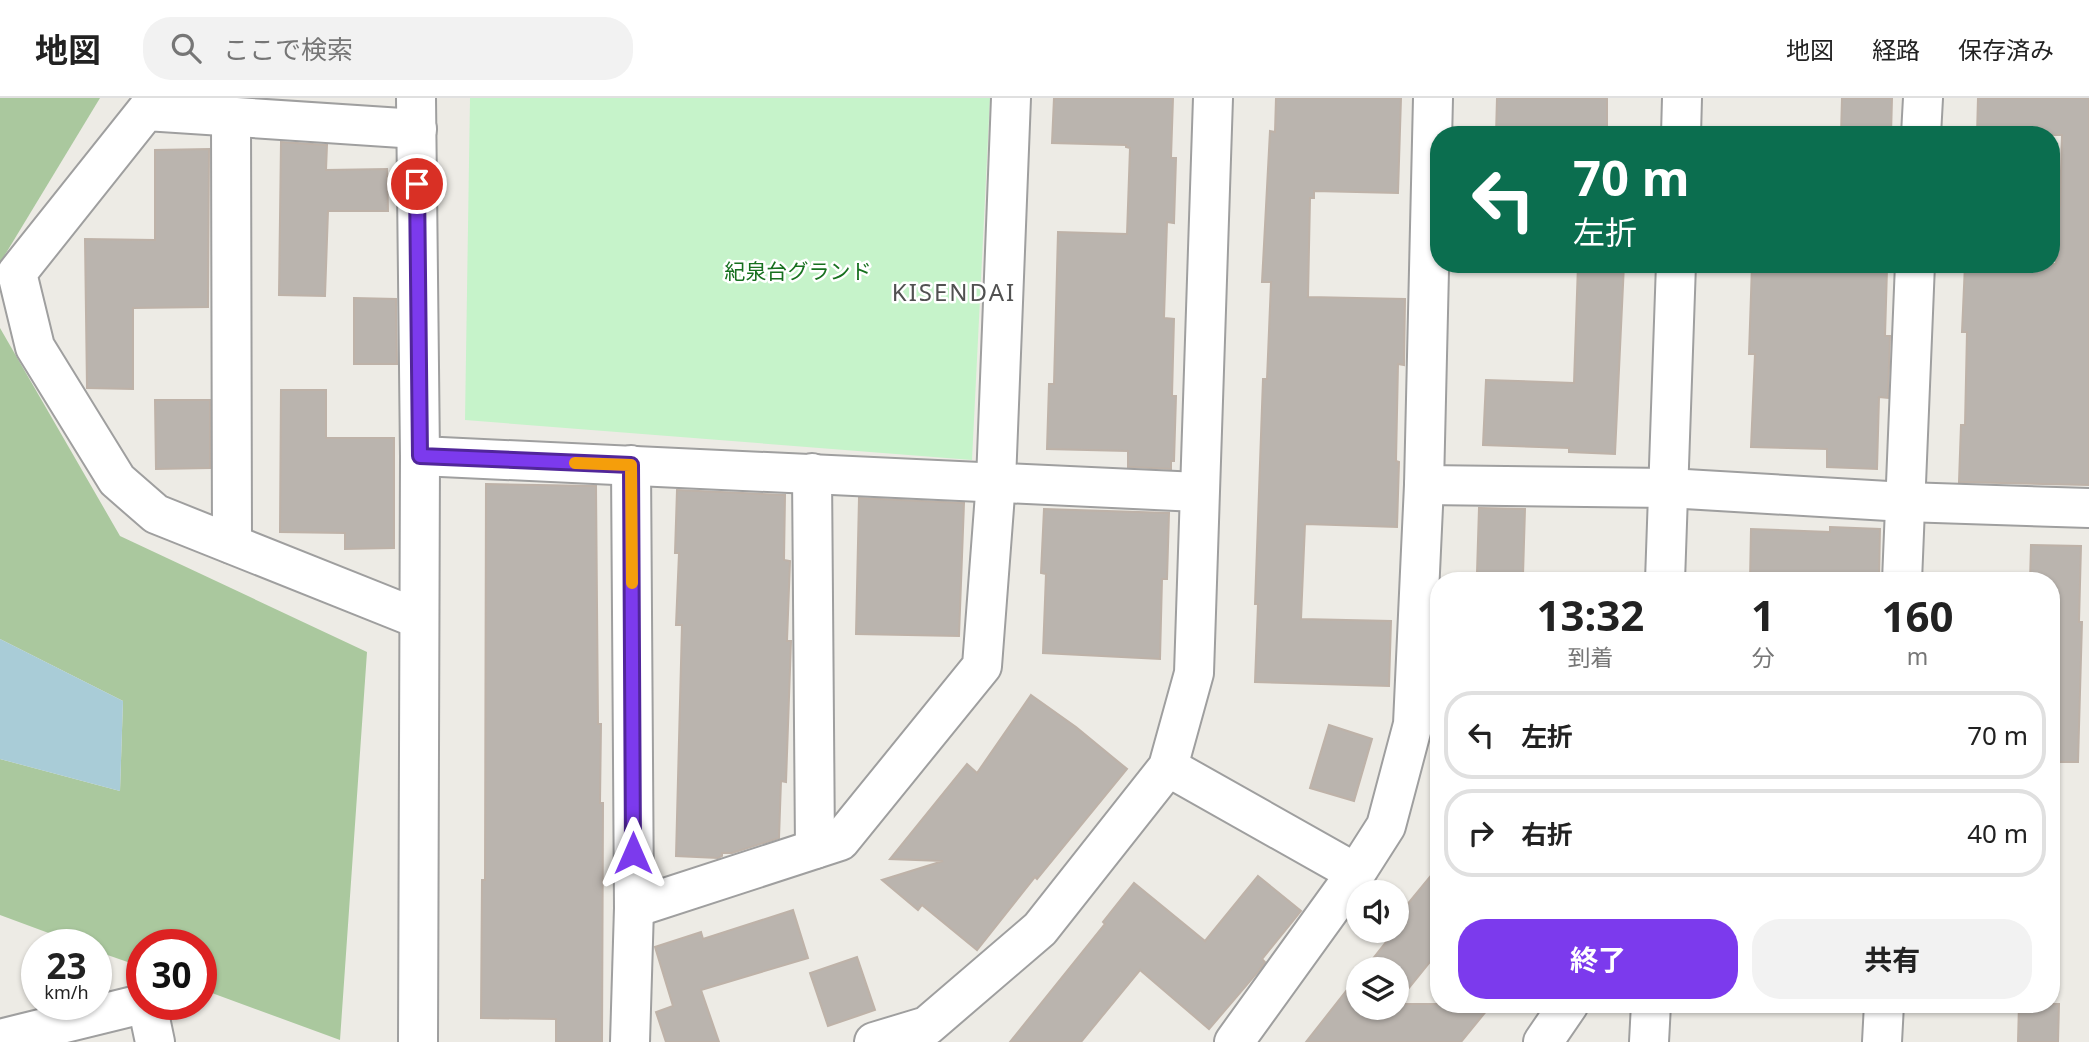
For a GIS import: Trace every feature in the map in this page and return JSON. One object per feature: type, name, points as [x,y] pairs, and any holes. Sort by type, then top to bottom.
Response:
[{"type":"street","points":[[634,908],[840,841],[982,666],[996,481],[1011,98]]},
{"type":"street","points":[[874,1042],[928,1026],[1040,929],[1168,767],[1194,673],[1213,98]]},
{"type":"street","points":[[1432,126],[1433,98]]},
{"type":"street","points":[[1681,126],[1682,98]]},
{"type":"street","points":[[1921,126],[1923,98]]},
{"type":"street","points":[[418,1042],[420,456],[416,114],[231,117],[146,111],[17,273],[35,347],[117,480],[156,514],[419,619]]},
{"type":"street","points":[[231,117],[232,544]]},
{"type":"street","points":[[1234,1042],[1356,873],[1386,826],[1413,724],[1424,485],[1430,227]]},
{"type":"street","points":[[1665,572],[1676,273]]},
{"type":"street","points":[[1902,572],[1915,273]]},
{"type":"street","points":[[420,456],[1198,492]]},
{"type":"street","points":[[630,1042],[634,908],[631,465]]},
{"type":"street","points":[[812,473],[815,849]]},
{"type":"street","points":[[1424,485],[1668,488],[1905,502],[2089,508]]},
{"type":"street","points":[[1168,767],[1356,873]]},
{"type":"street","points":[[0,1039],[126,1009]]},
{"type":"street","points":[[1543,1042],[1563,1013]]},
{"type":"street","points":[[1649,1042],[1651,1013]]},
{"type":"street","points":[[1882,1042],[1884,1013]]},
{"type":"street","points":[[149,1020],[155,1042]]},
{"type":"green space","points":[[0,98],[100,98],[0,263]]},
{"type":"green space","name":"紀泉台グランド","points":[[470,98],[990,98],[972,460],[465,420]]},
{"type":"green space","points":[[0,328],[120,536],[367,652],[340,1040],[217,995],[217,929],[126,929],[126,961],[112,957],[112,929],[38,929],[0,915],[0,759],[120,791],[123,701],[0,639]]},
{"type":"water","points":[[0,639],[123,701],[120,791],[0,759]]},
{"type":"building","points":[[1054,98],[1173,98],[1171,158],[1176,158],[1174,223],[1167,222],[1164,318],[1174,319],[1172,396],[1176,396],[1174,461],[1171,461],[1171,469],[1128,467],[1128,451],[1047,449],[1049,384],[1054,384],[1058,232],[1127,234],[1130,148],[1126,145],[1052,143]]},
{"type":"building","points":[[1276,98],[1401,98],[1398,193],[1314,191],[1314,198],[1310,198],[1308,297],[1405,299],[1404,365],[1398,364],[1397,527],[1305,524],[1301,619],[1391,621],[1389,686],[1255,682],[1263,379],[1267,379],[1271,282],[1262,282],[1270,131],[1275,132]]},
{"type":"building","points":[[1497,98],[1607,98],[1607,126],[1496,126]]},
{"type":"building","points":[[1842,98],[1892,98],[1891,126],[1841,126]]},
{"type":"building","points":[[1978,98],[2089,98],[2089,485],[1959,482],[1961,425],[1965,425],[1967,332],[1962,332],[1965,273],[2060,273],[2060,126],[1977,126]]},
{"type":"building","points":[[281,142],[327,145],[326,170],[387,169],[388,211],[328,211],[325,296],[279,295]]},
{"type":"building","points":[[209,149],[208,307],[133,308],[133,389],[87,388],[85,239],[155,240],[155,150]]},
{"type":"building","points":[[1578,273],[1624,273],[1615,454],[1569,452],[1569,448],[1483,445],[1486,380],[1574,383]]},
{"type":"building","points":[[1752,273],[1887,273],[1885,336],[1890,336],[1888,398],[1879,397],[1877,469],[1827,467],[1827,449],[1751,447],[1755,354],[1749,354]]},
{"type":"building","points":[[354,298],[396,299],[397,364],[354,364]]},
{"type":"building","points":[[281,390],[326,390],[326,438],[394,438],[394,548],[345,549],[345,533],[280,532]]},
{"type":"building","points":[[155,400],[210,400],[210,468],[156,469]]},
{"type":"building","points":[[486,484],[596,486],[598,724],[601,724],[600,803],[603,803],[602,1042],[556,1042],[556,1019],[481,1018],[482,880],[485,880]]},
{"type":"building","points":[[677,490],[785,495],[784,560],[790,561],[787,641],[791,641],[786,782],[781,781],[779,838],[732,853],[722,853],[718,858],[676,856],[682,625],[676,625],[679,553],[675,553]]},
{"type":"building","points":[[859,498],[964,503],[959,636],[856,634]]},
{"type":"building","points":[[1479,508],[1525,509],[1523,572],[1477,572]]},
{"type":"building","points":[[1044,509],[1169,513],[1167,579],[1162,579],[1160,659],[1043,653],[1046,574],[1041,573]]},
{"type":"building","points":[[1830,527],[1880,529],[1879,572],[1750,572],[1751,529],[1830,532]]},
{"type":"building","points":[[2031,545],[2081,546],[2078,762],[2060,762],[2060,572],[2030,572]]},
{"type":"building","points":[[1031,695],[1076,727],[1127,769],[977,950],[922,905],[918,910],[882,880],[943,861],[890,859],[967,764],[977,773]]},
{"type":"building","points":[[1329,725],[1372,739],[1354,801],[1310,788]]},
{"type":"building","points":[[1258,876],[1301,911],[1262,959],[1265,962],[1257,973],[1209,1029],[1140,970],[1081,1042],[1010,1042],[1105,924],[1103,922],[1134,883],[1205,941]]},
{"type":"building","points":[[1430,877],[1430,962],[1409,988],[1409,957],[1374,957],[1385,943],[1409,943],[1409,902]]},
{"type":"building","points":[[793,910],[808,958],[701,990],[719,1042],[666,1042],[656,1012],[673,1006],[655,947],[701,932],[703,939]]},
{"type":"building","points":[[857,957],[875,1010],[828,1026],[810,973]]},
{"type":"building","points":[[1346,991],[1346,1020],[1409,1020],[1409,1004],[1430,1004],[1430,1013],[1485,1013],[1461,1042],[1306,1042]]},
{"type":"building","points":[[2019,1013],[2059,1013],[2058,1042],[2018,1042]]},
{"type":"slow traffic","points":[[575,463],[631,465],[632,583]]},
{"type":"district","name":"KISENDAI","points":[[954,293]]},
{"type":"route","points":[[417,184],[420,456],[631,465],[633,853]]}]
